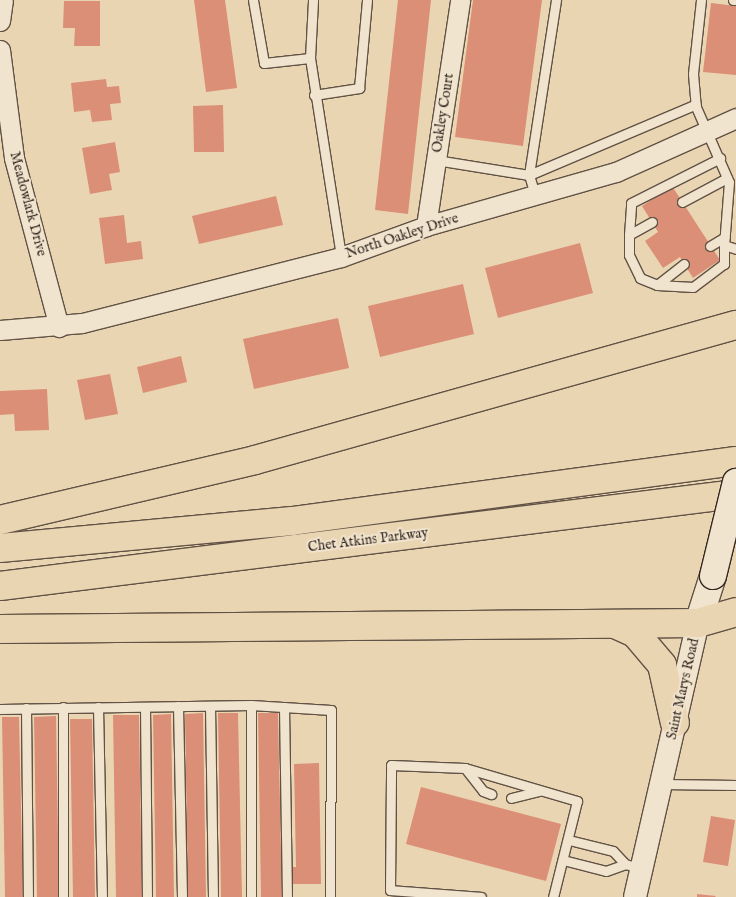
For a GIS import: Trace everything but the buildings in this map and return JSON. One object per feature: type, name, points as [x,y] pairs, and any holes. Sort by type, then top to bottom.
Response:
[{"type":"highway","points":[[0,520],[255,460],[736,325]]},
{"type":"highway","name":"Chet Atkins Parkway","points":[[0,548],[292,521],[736,461]]},
{"type":"highway","name":"Chet Atkins Parkway","points":[[0,586],[736,494]]},
{"type":"highway","points":[[0,629],[617,625],[698,623],[736,612]]},
{"type":"highway","points":[[617,625],[635,633],[662,665],[675,723]]},
{"type":"main road","name":"Saint Marys Road","points":[[698,623],[713,576],[736,482]]},
{"type":"street","points":[[0,21],[3,0]]},
{"type":"street","name":"Oakley Court","points":[[426,226],[460,0]]},
{"type":"street","name":"Meadowlark Drive","points":[[0,50],[14,158],[59,328]]},
{"type":"street","name":"North Oakley Drive","points":[[0,330],[59,328],[340,257],[426,226],[616,172],[736,118]]},
{"type":"street","name":"Saint Marys Road","points":[[635,897],[633,867],[662,784],[698,623]]},
{"type":"lane","points":[[253,0],[264,62],[310,58]]},
{"type":"lane","points":[[313,0],[310,58],[314,95],[340,257]]},
{"type":"lane","points":[[314,95],[359,88],[367,0]]},
{"type":"lane","points":[[535,195],[529,175],[556,0]]},
{"type":"lane","points":[[701,0],[694,50],[696,104],[731,180],[724,264],[693,287],[656,285],[640,278],[633,267],[629,234],[631,203],[720,158]]},
{"type":"lane","points":[[436,160],[529,175],[696,104]]},
{"type":"lane","points":[[682,202],[731,180]]},
{"type":"lane","points":[[629,234],[652,222]]},
{"type":"lane","points":[[710,246],[725,241]]},
{"type":"lane","points":[[725,241],[736,249]]},
{"type":"lane","points":[[656,285],[684,264]]},
{"type":"lane","points":[[250,897],[251,705]]},
{"type":"lane","points":[[0,709],[251,705],[331,710],[330,897]]},
{"type":"lane","points":[[145,706],[147,897]]},
{"type":"lane","points":[[178,706],[182,897]]},
{"type":"lane","points":[[210,706],[213,897]]},
{"type":"lane","points":[[98,707],[102,897]]},
{"type":"lane","points":[[284,707],[287,897]]},
{"type":"lane","points":[[26,708],[28,897]]},
{"type":"lane","points":[[63,708],[63,897]]},
{"type":"lane","points":[[481,897],[390,894],[390,765],[465,768],[577,802],[569,840],[553,897]]},
{"type":"lane","points":[[465,768],[483,791],[491,794]]},
{"type":"lane","points":[[662,784],[736,785]]},
{"type":"lane","points":[[511,798],[541,790]]},
{"type":"lane","points":[[569,840],[613,851],[633,867]]},
{"type":"lane","points":[[563,860],[606,871],[633,867]]}]
